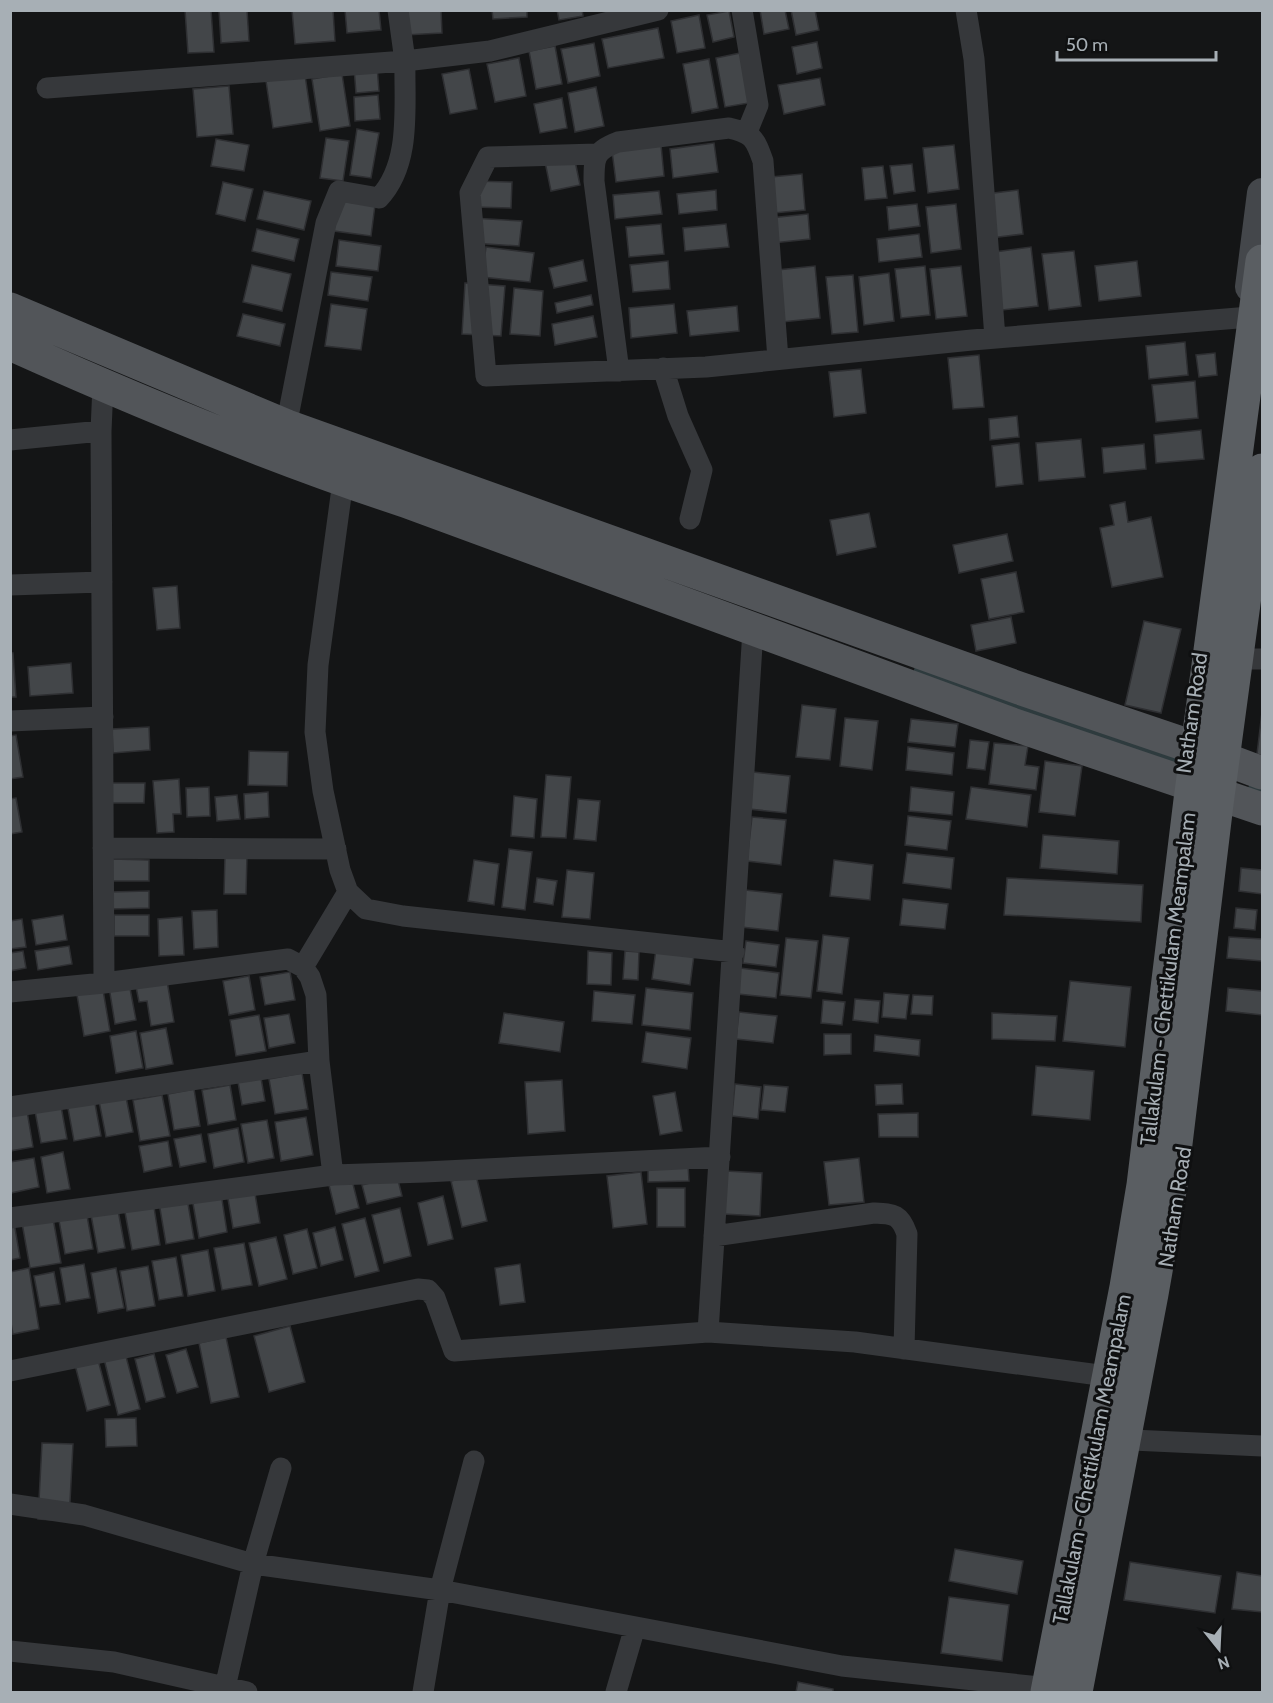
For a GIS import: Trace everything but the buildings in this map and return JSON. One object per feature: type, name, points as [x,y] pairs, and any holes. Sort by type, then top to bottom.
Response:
[{"type":"highway","name":"Tallakulam - Chettikulam Meampalam","points":[[1042,1691],[1126,1287],[1143,1185],[1190,800],[1263,261]]},
{"type":"highway","name":"Tallakulam - Chettikulam Meampalam","points":[[1076,1692],[1171,1185],[1217,804],[1263,470]]},
{"type":"main road","name":"Natham Road","points":[[1042,1691],[1135,1185],[1187,745],[1254,317],[1263,193]]},
{"type":"main road","points":[[10,309],[284,440],[343,480],[1011,724],[1263,809]]},
{"type":"main road","points":[[10,344],[103,385],[284,440],[1187,745],[1263,773]]},
{"type":"main road","name":"Natham Road","points":[[1085,1692],[1161,1296],[1181,1171],[1197,1053],[1230,761],[1254,659],[1263,539]]},
{"type":"street","points":[[284,440],[319,254],[339,191],[379,198],[389,188],[401,158],[405,62],[398,10]]},
{"type":"street","points":[[47,88],[405,62],[490,51],[658,10]]},
{"type":"street","points":[[742,10],[758,105],[747,132]]},
{"type":"street","points":[[966,10],[974,59],[995,338]]},
{"type":"street","points":[[620,371],[594,181],[594,162],[597,154],[618,142],[729,128],[747,132],[756,143],[763,161],[778,359]]},
{"type":"street","points":[[597,154],[488,157],[470,193],[486,376],[706,367],[995,338],[1254,317]]},
{"type":"street","points":[[663,368],[678,416],[702,470],[690,519]]},
{"type":"street","points":[[103,385],[101,431],[104,983]]},
{"type":"street","points":[[10,440],[101,431]]},
{"type":"street","points":[[343,480],[318,665],[315,732],[323,791],[340,870],[348,892],[366,909],[403,916],[734,952]]},
{"type":"street","points":[[10,585],[102,582]]},
{"type":"street","points":[[708,1332],[753,630]]},
{"type":"street","points":[[10,722],[103,717]]},
{"type":"street","points":[[103,848],[336,849]]},
{"type":"street","points":[[303,967],[348,892]]},
{"type":"street","points":[[10,992],[104,983],[288,959],[303,967],[310,977],[316,995],[319,1061],[333,1175]]},
{"type":"street","points":[[10,1107],[319,1061]]},
{"type":"street","points":[[10,1218],[333,1175],[720,1157]]},
{"type":"street","points":[[714,1236],[874,1213],[892,1214],[902,1221],[907,1234],[904,1349]]},
{"type":"street","points":[[10,1371],[418,1289],[428,1290],[435,1298],[454,1351],[708,1332],[855,1342],[1099,1375]]},
{"type":"street","points":[[1132,1440],[1263,1446]]},
{"type":"street","points":[[423,1692],[440,1590],[474,1461]]},
{"type":"street","points":[[224,1690],[253,1563],[281,1468]]},
{"type":"street","points":[[10,1504],[84,1515],[253,1563],[440,1590],[842,1666],[1042,1691]]},
{"type":"street","points":[[616,1692],[635,1627]]},
{"type":"street","points":[[10,1651],[114,1662],[224,1690],[247,1692]]},
{"type":"waterway","points":[[925,671],[1003,701],[1152,750],[1168,761]]}]
